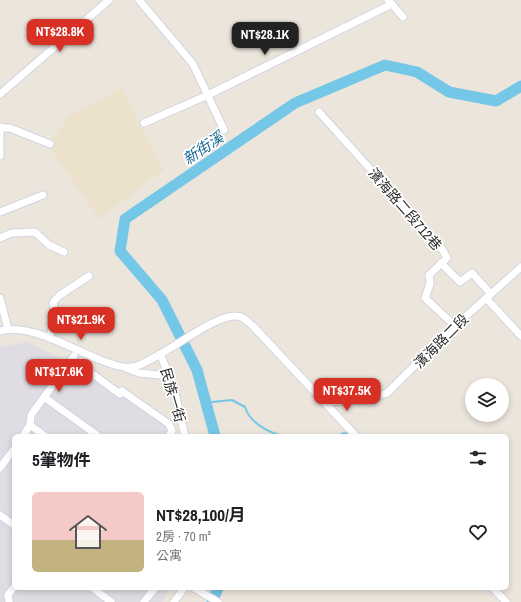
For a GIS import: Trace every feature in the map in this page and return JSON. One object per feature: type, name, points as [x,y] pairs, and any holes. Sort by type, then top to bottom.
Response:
[{"type":"street","points":[[0,94],[109,0]]},
{"type":"street","points":[[139,0],[194,64],[224,130]]},
{"type":"street","points":[[144,123],[208,95],[390,2],[403,17]]},
{"type":"street","name":"濱海路二段712巷","points":[[319,112],[442,249],[447,258],[429,275],[430,284],[425,298],[455,326]]},
{"type":"street","points":[[0,156],[0,128],[10,128],[50,144]]},
{"type":"street","points":[[0,212],[43,195]]},
{"type":"street","points":[[0,238],[12,233],[35,232],[49,245],[64,252]]},
{"type":"street","points":[[441,263],[460,282],[472,273],[521,336]]},
{"type":"street","name":"濱海路二段","points":[[324,402],[367,400],[387,393],[455,326],[521,267]]},
{"type":"street","points":[[49,338],[57,317],[53,304],[54,301],[60,295],[89,276]]},
{"type":"street","points":[[0,298],[8,329]]},
{"type":"street","points":[[120,366],[136,366],[228,317],[236,316],[246,320],[354,434]]},
{"type":"street","points":[[0,331],[8,329],[33,333],[139,374],[170,376]]},
{"type":"street","points":[[24,434],[30,425],[31,414],[78,351]]},
{"type":"street","name":"民族一街","points":[[163,352],[184,434]]},
{"type":"street","points":[[72,359],[120,394],[122,391],[169,424],[172,431],[170,434]]},
{"type":"street","points":[[44,398],[95,434]]},
{"type":"street","points":[[30,425],[42,434]]},
{"type":"street","points":[[0,468],[12,452]]},
{"type":"street","points":[[0,515],[12,524]]},
{"type":"street","points":[[9,602],[8,596],[12,590]]},
{"type":"street","points":[[96,590],[111,602]]},
{"type":"street","points":[[144,602],[153,590]]},
{"type":"street","points":[[174,602],[183,590]]},
{"type":"street","points":[[197,590],[218,602]]},
{"type":"street","points":[[495,590],[506,602]]},
{"type":"shaded area","points":[[121,88],[164,170],[99,219],[47,144],[71,115]]},
{"type":"shaded area","points":[[28,342],[93,375],[167,424],[170,434],[12,434],[12,590],[169,590],[162,602],[0,602],[0,347]]},
{"type":"waterway","name":"新街溪","points":[[214,434],[197,370],[162,300],[120,251],[125,219],[295,103],[385,65],[417,72],[449,92],[496,101],[521,86]]},
{"type":"waterway","points":[[212,402],[232,400],[245,407],[247,413],[259,426],[276,434]]},
{"type":"waterway","points":[[342,434],[348,434]]},
{"type":"waterway","name":"新街溪","points":[[212,602],[217,590]]}]
